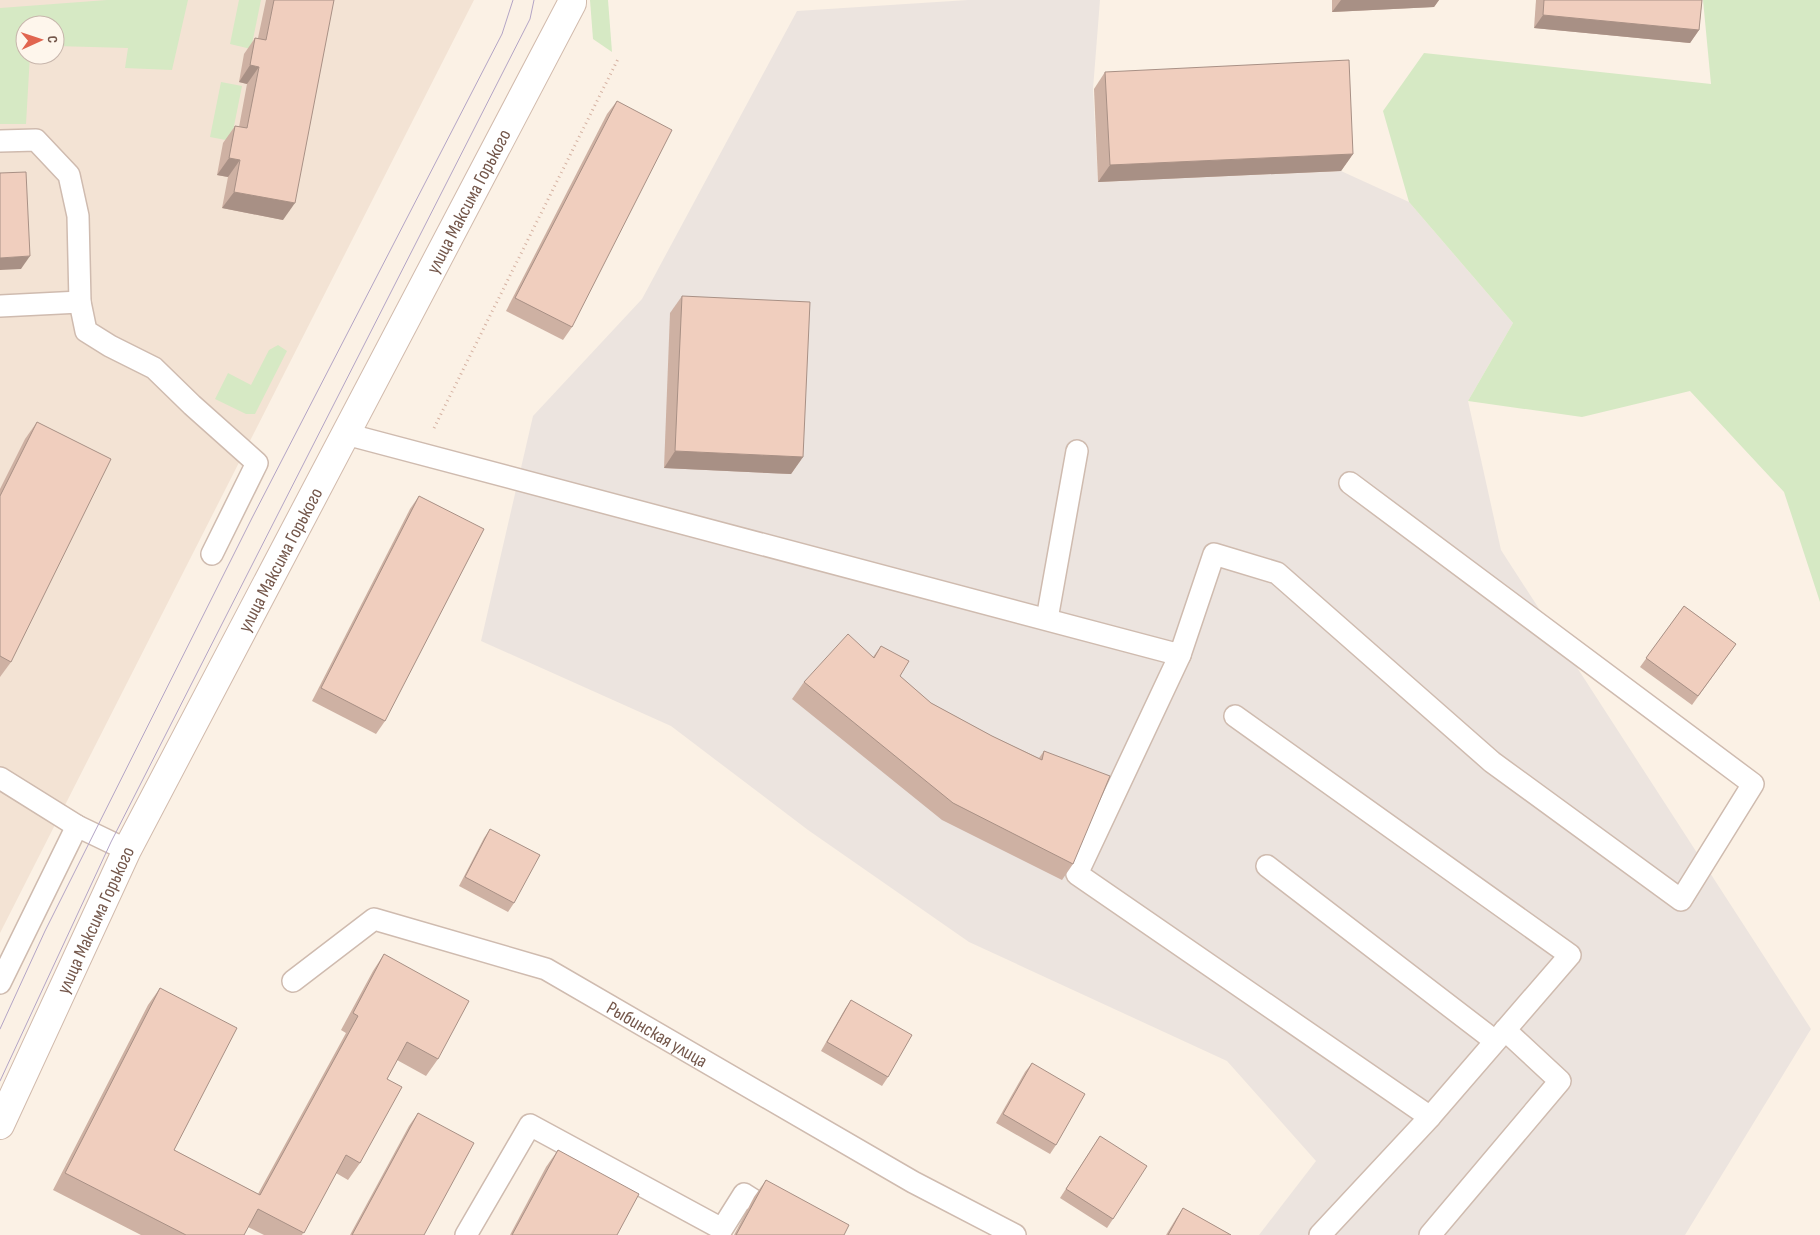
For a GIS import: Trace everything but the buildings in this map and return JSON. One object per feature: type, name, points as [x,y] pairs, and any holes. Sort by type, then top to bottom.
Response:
[{"type":"street","name":"улица Максима Горького","points":[[0,1124],[127,850],[568,12],[572,0]]},
{"type":"lane","points":[[0,141],[36,140],[69,175],[78,216],[80,302],[86,331],[110,346],[154,368],[257,463],[212,554]]},
{"type":"lane","points":[[0,306],[80,302]]},
{"type":"lane","points":[[346,434],[1180,654]]},
{"type":"lane","points":[[1047,619],[1077,451]]},
{"type":"lane","points":[[1350,483],[1753,784],[1681,900],[1492,762],[1277,573],[1214,554],[1180,654],[1077,874],[1430,1117]]},
{"type":"lane","points":[[1235,716],[1570,955],[1430,1117],[1320,1235]]},
{"type":"lane","points":[[0,778],[77,826],[127,850]]},
{"type":"lane","points":[[0,983],[77,826]]},
{"type":"lane","points":[[1267,866],[1560,1080],[1430,1235]]},
{"type":"lane","name":"Рыбинская улица","points":[[293,981],[374,919],[546,969],[913,1182],[1015,1235]]},
{"type":"lane","points":[[466,1235],[530,1125],[722,1229],[744,1194],[808,1235]]},
{"type":"path","points":[[421,454],[619,57]]},
{"type":"shaded area","points":[[0,0],[474,0],[0,933]]},
{"type":"shaded area","points":[[968,0],[1100,0],[1093,89],[1098,182],[1341,171],[1409,202],[1513,323],[1468,401],[1501,550],[1811,1029],[1685,1235],[1259,1235],[1316,1161],[1227,1061],[969,942],[808,830],[671,726],[481,641],[533,416],[642,299],[797,11]]},
{"type":"green space","points":[[107,0],[188,0],[172,70],[125,68],[128,48],[65,46],[65,15],[15,15],[15,65],[29,65],[26,124],[0,124],[0,8]]},
{"type":"green space","points":[[239,0],[261,0],[251,49],[230,44]]},
{"type":"green space","points":[[590,0],[608,0],[612,52],[593,39]]},
{"type":"green space","points":[[1703,0],[1820,0],[1820,602],[1784,492],[1690,391],[1582,417],[1468,401],[1513,323],[1409,202],[1383,111],[1424,53],[1711,84]]},
{"type":"green space","points":[[221,82],[242,86],[231,141],[210,137]]},
{"type":"green space","points":[[278,345],[287,351],[255,414],[246,414],[215,399],[228,373],[251,385],[269,350]]},
{"type":"tram line","points":[[0,1029],[45,931],[252,518],[502,34],[513,0]]},
{"type":"tram line","points":[[0,1081],[111,842],[530,19],[534,0]]}]
